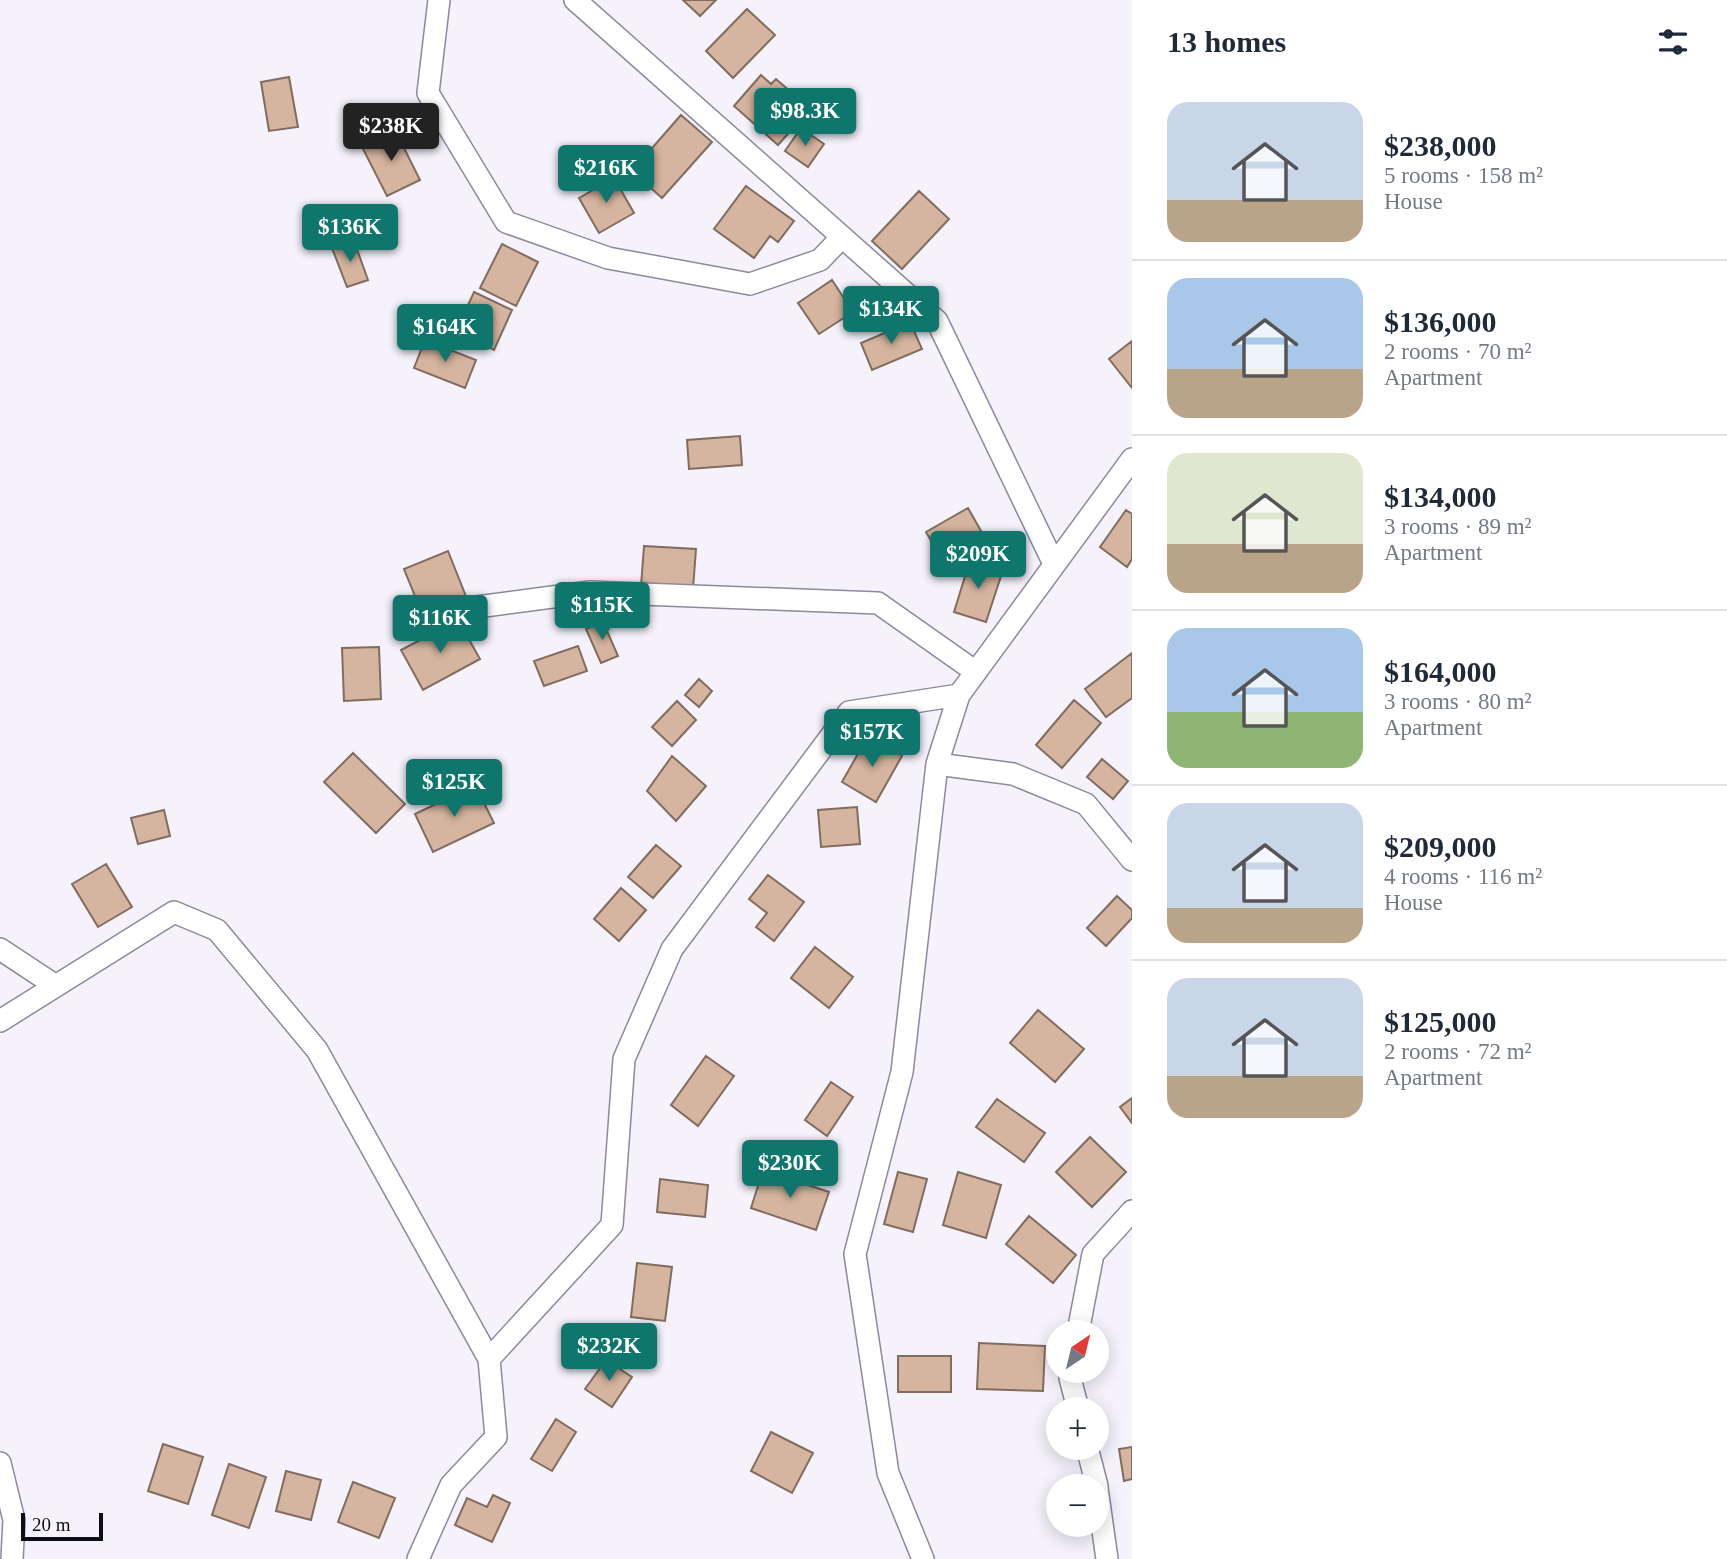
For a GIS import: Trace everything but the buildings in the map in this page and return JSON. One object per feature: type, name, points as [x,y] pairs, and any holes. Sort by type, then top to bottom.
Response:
[{"type":"street","points":[[439,0],[428,93],[506,222],[608,258],[750,284],[820,260],[842,237]]},
{"type":"street","points":[[575,0],[937,321],[1054,564]]},
{"type":"street","points":[[923,1559],[888,1473],[855,1254],[902,1072],[937,764],[959,695],[1132,460]]},
{"type":"street","points":[[477,607],[590,592],[878,603],[976,672]]},
{"type":"street","points":[[489,1359],[612,1224],[624,1059],[672,949],[849,712],[959,695]]},
{"type":"street","points":[[937,764],[1013,774],[1086,804],[1132,860]]},
{"type":"street","points":[[0,1021],[174,912],[217,930],[317,1051],[489,1359],[496,1437],[450,1485],[418,1559]]},
{"type":"street","points":[[0,949],[56,986]]},
{"type":"street","points":[[1080,1320],[1093,1254],[1132,1211]]},
{"type":"street","points":[[0,1463],[14,1520],[12,1559]]},
{"type":"street","points":[[1104,1537],[1107,1559]]}]
